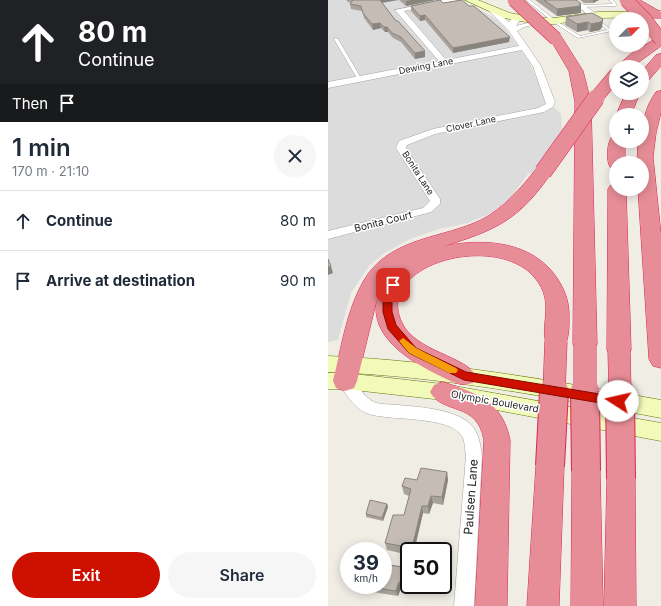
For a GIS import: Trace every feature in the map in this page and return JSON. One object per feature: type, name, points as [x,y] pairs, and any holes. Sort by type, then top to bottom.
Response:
[{"type":"highway","points":[[513,0],[556,39],[576,71],[582,102],[587,606]]},
{"type":"highway","points":[[626,0],[644,18],[661,40],[632,60]]},
{"type":"highway","points":[[632,0],[660,13]]},
{"type":"highway","points":[[654,0],[660,13]]},
{"type":"highway","points":[[649,71],[661,58]]},
{"type":"highway","points":[[338,373],[368,295],[376,280],[388,266],[420,246],[468,232],[496,220],[516,204],[543,172],[609,82]]},
{"type":"highway","points":[[661,95],[649,123],[645,157],[661,358]]},
{"type":"highway","points":[[617,196],[621,479],[620,606]]},
{"type":"highway","points":[[491,606],[497,440],[496,428],[491,418],[454,384],[413,350],[391,326],[387,312],[388,298],[393,285],[403,274],[417,263],[431,256],[460,249],[490,249],[512,254],[530,263],[541,272],[554,290],[557,314],[556,341],[542,606]]},
{"type":"main road","points":[[470,0],[517,18],[540,22],[594,15],[660,13]]},
{"type":"main road","name":"Olympic Boulevard","points":[[338,373],[454,384],[531,386],[661,409]]},
{"type":"main road","name":"Olympic Boulevard","points":[[454,384],[661,432]]},
{"type":"street","points":[[444,62],[399,10],[456,0]]},
{"type":"street","points":[[573,0],[594,15]]},
{"type":"street","points":[[489,8],[513,30],[525,47]]},
{"type":"street","points":[[513,30],[512,24],[517,18]]},
{"type":"street","points":[[513,30],[522,25],[540,22]]},
{"type":"street","name":"Dewing Lane","points":[[328,85],[525,47]]},
{"type":"street","name":"Clover Lane","points":[[402,143],[433,132],[541,110],[550,105],[551,102],[537,66],[525,47]]},
{"type":"street","name":"Bonita Lane","points":[[402,143],[401,148],[436,202]]},
{"type":"street","name":"Bonita Court","points":[[328,235],[427,210],[436,202]]},
{"type":"street","name":"Paulsen Lane","points":[[338,373],[363,404],[371,408],[447,419],[459,424],[467,432],[473,443],[474,456],[464,606]]},
{"type":"lane","points":[[528,0],[554,21],[579,37],[610,31],[594,15]]},
{"type":"lane","points":[[582,6],[615,5],[611,0]]},
{"type":"lane","points":[[336,39],[360,80]]},
{"type":"shaded area","points":[[328,0],[456,0],[500,21],[529,61],[546,100],[561,114],[562,136],[535,173],[528,174],[511,197],[493,212],[468,223],[439,229],[410,239],[383,254],[369,266],[351,293],[338,340],[328,342]]},
{"type":"building","points":[[353,0],[380,0],[396,21],[398,21],[425,51],[415,53],[401,37],[392,33],[387,27],[384,27],[380,23],[372,24],[363,13],[361,6],[350,4]]},
{"type":"building","points":[[440,0],[443,3],[462,0],[469,6],[474,6],[510,37],[453,48],[425,15],[420,16],[411,6]]},
{"type":"building","points":[[544,0],[576,0],[581,4],[579,5],[581,6],[557,9]]},
{"type":"building","points":[[592,13],[603,19],[601,22],[577,24],[566,17]]},
{"type":"building","points":[[328,259],[331,266],[328,267]]},
{"type":"building","points":[[421,468],[447,472],[442,497],[431,496],[428,506],[422,506],[413,542],[400,542],[400,546],[392,544],[392,542],[385,542],[393,515],[404,515],[411,489],[402,486],[405,478],[417,480]]},
{"type":"building","points":[[370,500],[387,504],[382,518],[366,514]]},
{"type":"building","points":[[392,565],[400,567],[400,582],[396,591],[392,590]]},
{"type":"slow traffic","points":[[403,341],[413,350],[453,370]]},
{"type":"route","points":[[393,285],[388,298],[387,312],[391,326],[400,338],[413,350],[464,376],[618,401]]}]
